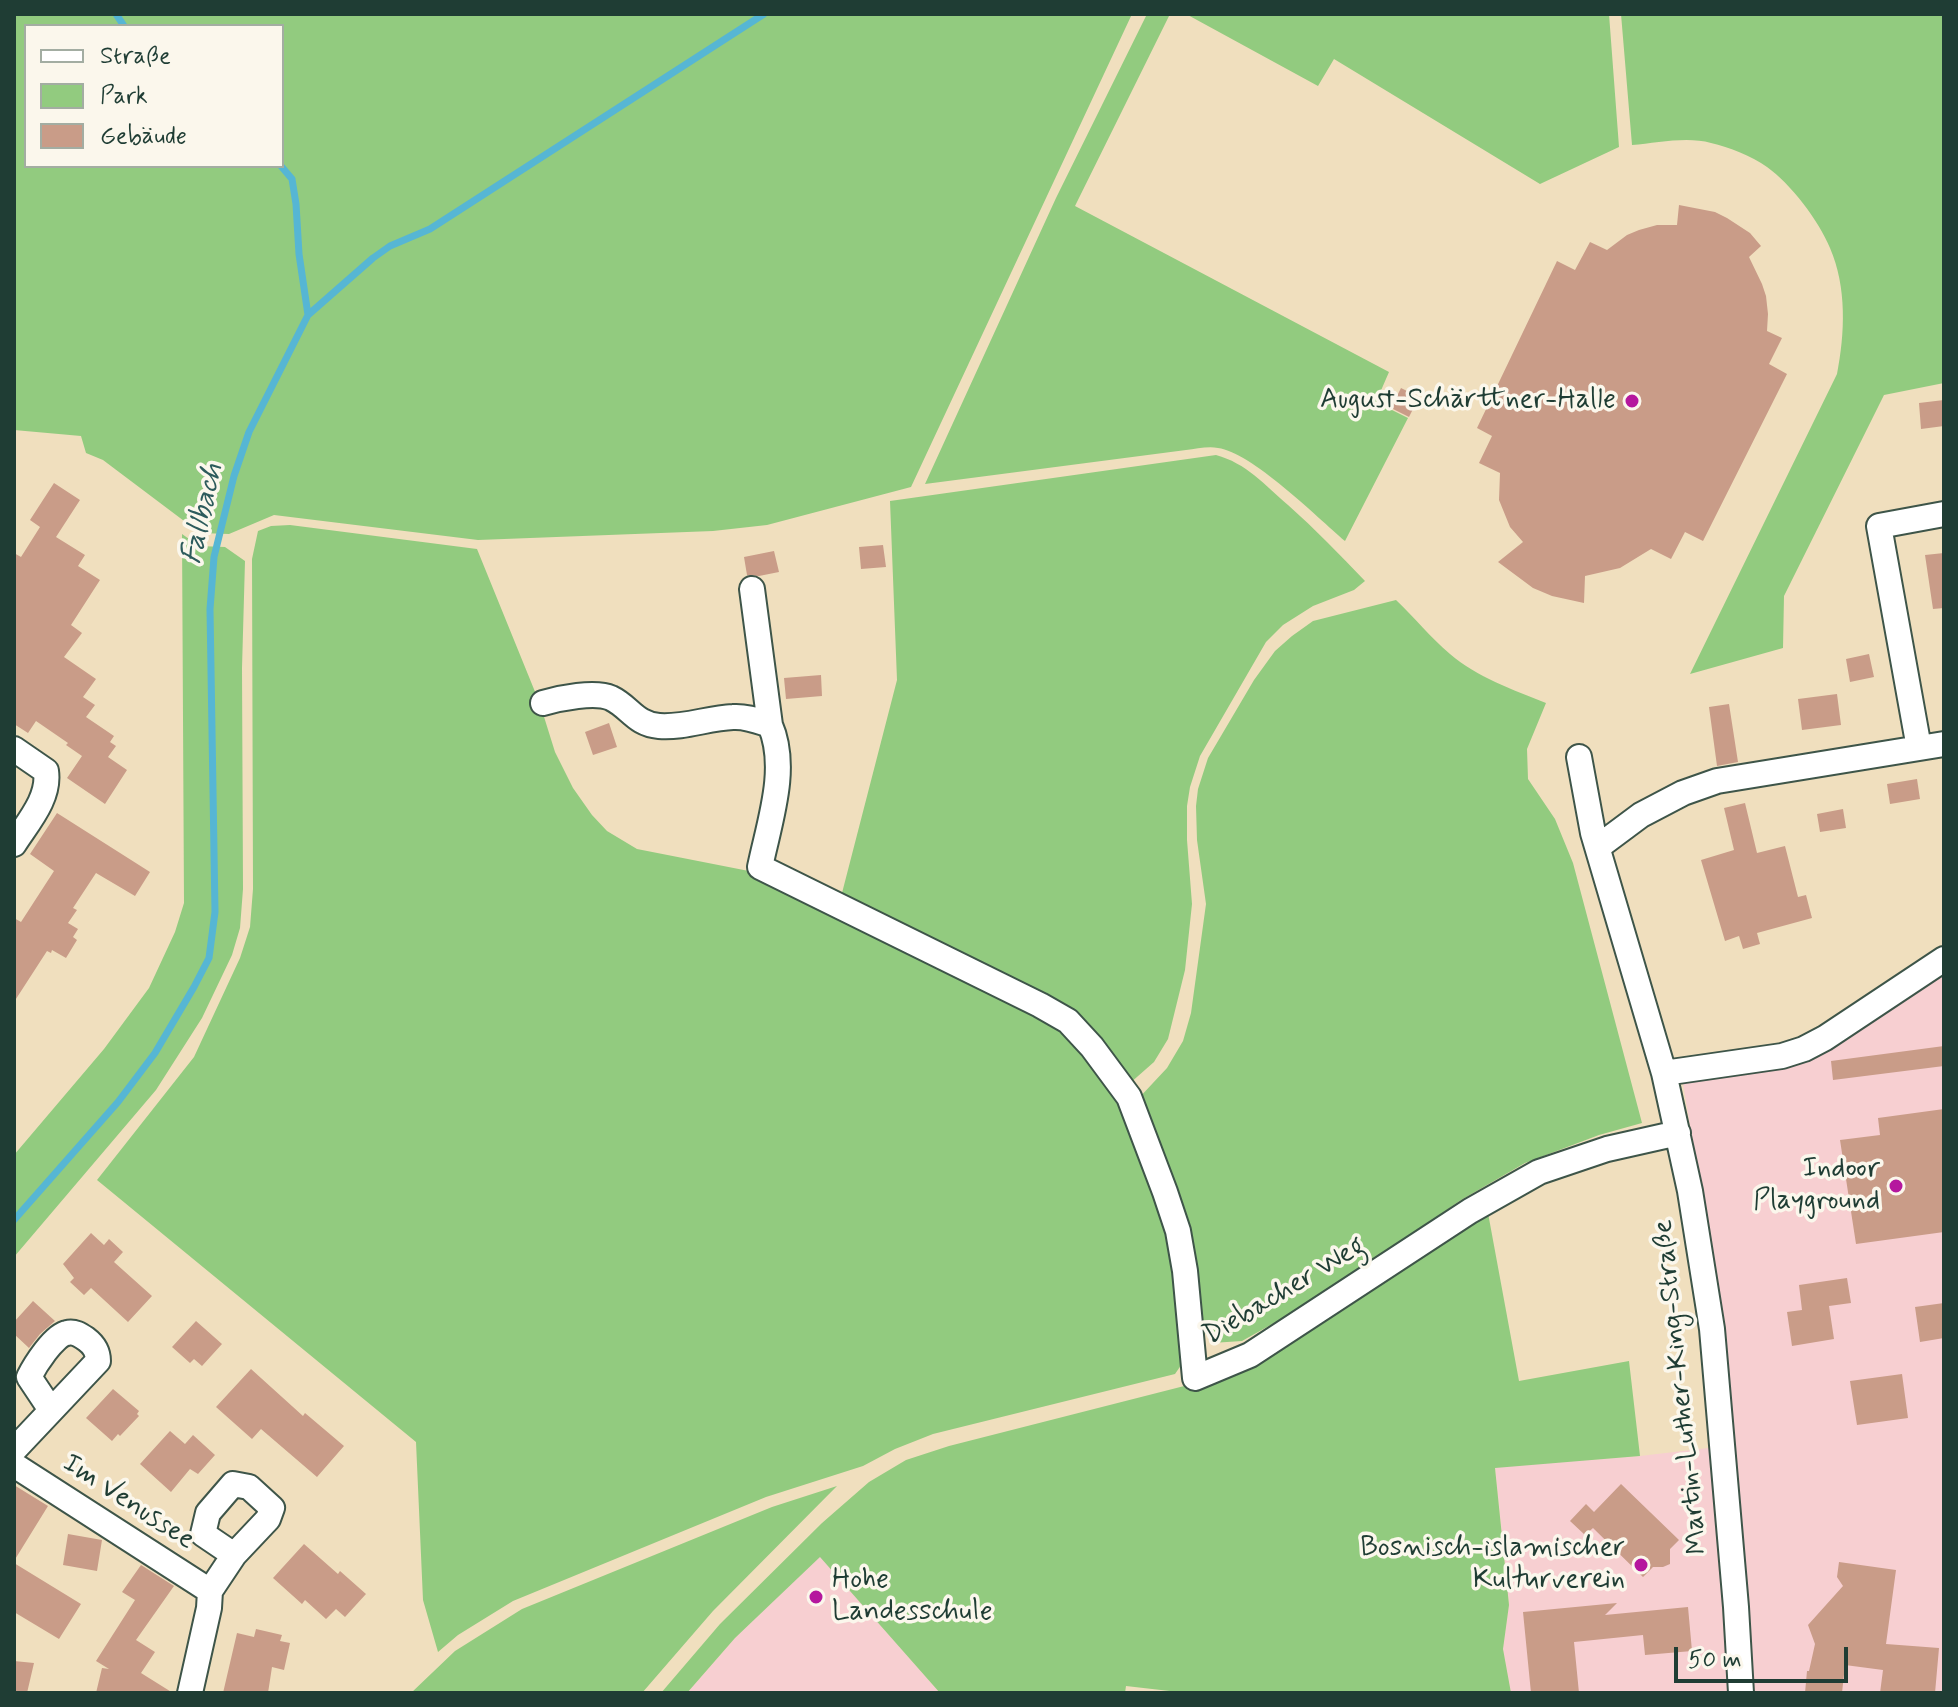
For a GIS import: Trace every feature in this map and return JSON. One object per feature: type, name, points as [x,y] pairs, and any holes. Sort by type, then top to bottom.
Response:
[{"type":"street","points":[[1919,748],[1879,526],[1944,514]]},
{"type":"street","name":"Diebacher Weg","points":[[752,589],[770,725],[776,738],[778,759],[776,791],[760,867],[1040,1005],[1068,1021],[1092,1047],[1129,1097],[1178,1231],[1195,1378],[1250,1355],[1470,1211],[1539,1172],[1607,1149],[1678,1133]]},
{"type":"street","points":[[543,703],[558,698],[594,695],[611,698],[642,722],[655,726],[733,717],[752,718],[770,725]]},
{"type":"street","points":[[1598,847],[1641,815],[1683,793],[1717,781],[1944,744]]},
{"type":"street","points":[[14,749],[46,771],[48,782],[45,796],[14,844]]},
{"type":"street","name":"Martin-Luther-King-Straße","points":[[1579,757],[1593,833],[1664,1073],[1690,1191],[1712,1329],[1741,1693]]},
{"type":"street","points":[[1664,1073],[1758,1061],[1804,1049],[1944,959]]},
{"type":"street","points":[[14,1450],[51,1410]]},
{"type":"street","name":"Im Venussee","points":[[14,1465],[210,1591]]},
{"type":"street","name":"Im Venussee","points":[[190,1693],[210,1591],[234,1555]]},
{"type":"shaded area","points":[[1944,967],[1944,1693],[1511,1693],[1503,1649],[1509,1604],[1495,1467],[1734,1445],[1724,1326],[1682,1078],[1781,1062]]},
{"type":"shaded area","name":"Hohe Landesschule","points":[[820,1556],[940,1693],[687,1693],[735,1638]]},
{"type":"green space","points":[[14,14],[1132,14],[911,487],[767,525],[713,531],[478,540],[274,515],[229,534],[200,533],[103,460],[86,453],[81,436],[14,430]]},
{"type":"green space","points":[[1147,14],[1170,14],[1075,206],[1389,372],[1376,402],[1408,418],[1345,541],[1265,473],[1232,452],[1214,447],[925,484],[1056,198]]},
{"type":"green space","points":[[1186,14],[1609,14],[1619,147],[1540,184],[1334,59],[1318,86]]},
{"type":"green space","points":[[1621,14],[1944,14],[1944,383],[1884,395],[1784,596],[1783,648],[1690,674],[1837,374],[1843,327],[1842,294],[1836,263],[1819,226],[1795,193],[1767,167],[1740,152],[1702,141],[1632,145]]},
{"type":"green space","points":[[1216,455],[1237,463],[1263,482],[1365,581],[1354,590],[1313,606],[1283,625],[1266,642],[1200,756],[1187,806],[1192,904],[1185,970],[1168,1039],[1154,1062],[1129,1084],[1050,999],[842,893],[897,680],[890,501]]},
{"type":"green space","points":[[290,525],[477,549],[540,704],[555,752],[573,788],[607,831],[637,849],[759,873],[1065,1027],[1124,1101],[1171,1233],[1186,1358],[1175,1374],[933,1434],[863,1466],[766,1497],[513,1601],[458,1635],[438,1652],[423,1600],[416,1442],[97,1180],[194,1057],[240,958],[250,927],[253,889],[252,559],[258,531],[271,526]]},
{"type":"green space","points":[[182,534],[199,546],[225,547],[245,561],[243,889],[240,928],[232,955],[202,1018],[156,1090],[14,1257],[14,1155],[104,1049],[149,988],[175,932],[184,903]]},
{"type":"green space","points":[[1396,600],[1450,654],[1472,670],[1546,703],[1527,749],[1528,779],[1555,819],[1573,863],[1642,1123],[1599,1135],[1525,1163],[1461,1200],[1324,1295],[1242,1341],[1212,1343],[1199,1324],[1138,1099],[1167,1068],[1183,1041],[1191,1013],[1206,904],[1197,840],[1198,789],[1208,758],[1254,680],[1275,651],[1313,621]]},
{"type":"green space","points":[[1488,1213],[1519,1381],[1629,1361],[1640,1456],[1495,1468],[1509,1605],[1503,1649],[1511,1693],[1187,1693],[1126,1686],[1125,1693],[940,1693],[820,1557],[735,1638],[687,1693],[661,1693],[720,1624],[822,1523],[869,1482],[906,1460],[949,1446],[1196,1383],[1251,1361],[1342,1311]]},
{"type":"green space","points":[[837,1486],[713,1611],[642,1693],[411,1693],[455,1651],[522,1609],[772,1507]]},
{"type":"building","name":"August-Schärttner-Halle","points":[[1679,205],[1715,212],[1727,218],[1750,233],[1761,246],[1749,257],[1766,296],[1767,331],[1782,338],[1769,364],[1787,374],[1703,541],[1685,532],[1671,559],[1651,549],[1620,568],[1585,576],[1584,603],[1552,596],[1533,588],[1498,562],[1523,542],[1510,527],[1499,500],[1500,473],[1479,463],[1492,436],[1477,428],[1557,261],[1575,270],[1590,242],[1607,250],[1639,230],[1657,225],[1677,225]]},
{"type":"building","points":[[1401,388],[1419,397],[1409,417],[1391,408]]},
{"type":"building","points":[[1944,400],[1944,426],[1921,429],[1919,403]]},
{"type":"building","points":[[54,483],[80,500],[56,537],[85,555],[78,566],[100,580],[71,625],[82,633],[64,657],[96,679],[83,697],[95,705],[86,717],[114,736],[110,742],[116,746],[108,757],[127,770],[105,804],[67,778],[82,756],[66,745],[68,743],[36,721],[28,733],[14,724],[14,553],[21,557],[40,527],[30,520]]},
{"type":"building","points":[[883,545],[886,567],[861,569],[859,547]]},
{"type":"building","points":[[774,551],[779,572],[747,575],[744,557]]},
{"type":"building","points":[[1944,553],[1944,608],[1933,609],[1925,555]]},
{"type":"building","points":[[1869,654],[1874,677],[1850,682],[1846,659]]},
{"type":"building","points":[[821,675],[822,696],[786,699],[784,678]]},
{"type":"building","points":[[1837,694],[1841,725],[1802,730],[1798,699]]},
{"type":"building","points":[[1729,704],[1738,762],[1717,766],[1709,707]]},
{"type":"building","points":[[609,723],[617,747],[593,755],[585,732]]},
{"type":"building","points":[[1917,779],[1920,799],[1890,804],[1887,784]]},
{"type":"building","points":[[1745,803],[1757,853],[1785,846],[1798,897],[1806,895],[1812,918],[1757,933],[1760,944],[1743,949],[1739,936],[1725,941],[1701,860],[1734,850],[1724,808]]},
{"type":"building","points":[[1843,809],[1846,828],[1820,832],[1817,814]]},
{"type":"building","points":[[57,813],[150,872],[135,896],[96,873],[73,908],[77,910],[68,923],[78,929],[73,937],[77,940],[66,958],[52,950],[51,953],[47,951],[14,1002],[14,918],[21,922],[54,871],[30,854]]},
{"type":"building","points":[[1944,1046],[1944,1066],[1833,1080],[1831,1061]]},
{"type":"building","name":"Indoor Playground","points":[[1944,1109],[1944,1232],[1856,1244],[1840,1140],[1880,1135],[1878,1118]]},
{"type":"building","points":[[91,1233],[104,1245],[109,1239],[123,1252],[114,1262],[152,1296],[128,1322],[91,1288],[84,1295],[70,1282],[74,1278],[63,1264]]},
{"type":"building","points":[[1847,1278],[1851,1303],[1829,1306],[1834,1339],[1792,1346],[1787,1312],[1802,1310],[1799,1285]]},
{"type":"building","points":[[33,1301],[55,1321],[29,1348],[14,1334],[14,1322]]},
{"type":"building","points":[[1944,1303],[1944,1338],[1920,1342],[1915,1307]]},
{"type":"building","points":[[196,1321],[222,1344],[202,1366],[194,1359],[190,1363],[172,1347]]},
{"type":"building","points":[[251,1369],[303,1416],[305,1413],[344,1446],[317,1477],[261,1429],[252,1439],[216,1407]]},
{"type":"building","points":[[1902,1374],[1908,1418],[1857,1425],[1850,1381]]},
{"type":"building","points":[[113,1389],[139,1411],[139,1416],[112,1441],[86,1418]]},
{"type":"building","points":[[170,1431],[185,1444],[193,1435],[215,1455],[198,1474],[190,1469],[171,1492],[140,1464]]},
{"type":"building","points":[[1621,1484],[1679,1540],[1670,1549],[1670,1564],[1653,1567],[1643,1577],[1593,1528],[1585,1535],[1570,1521],[1586,1504],[1594,1512]]},
{"type":"building","points":[[14,1485],[48,1506],[14,1561]]},
{"type":"building","points":[[68,1534],[102,1540],[97,1571],[63,1565]]},
{"type":"building","points":[[304,1544],[366,1594],[345,1617],[336,1609],[326,1619],[305,1600],[302,1604],[273,1578]]},
{"type":"building","points":[[1839,1562],[1896,1570],[1886,1644],[1939,1648],[1935,1693],[1880,1693],[1883,1670],[1845,1665],[1842,1693],[1805,1693],[1807,1671],[1815,1644],[1808,1625],[1843,1586],[1837,1577]]},
{"type":"building","points":[[14,1563],[81,1604],[59,1639],[14,1612]]},
{"type":"building","points":[[141,1565],[174,1586],[136,1640],[155,1652],[141,1673],[173,1693],[96,1693],[102,1668],[109,1669],[96,1661],[135,1600],[122,1592]]},
{"type":"building","points":[[1617,1603],[1605,1615],[1688,1607],[1692,1651],[1645,1655],[1643,1635],[1574,1642],[1579,1693],[1531,1693],[1523,1612]]},
{"type":"building","points":[[256,1629],[282,1635],[280,1641],[290,1643],[284,1670],[272,1667],[268,1693],[223,1693],[237,1633],[254,1637]]},
{"type":"building","points":[[14,1661],[34,1663],[27,1693],[14,1693]]},
{"type":"waterway","points":[[116,14],[123,24]]},
{"type":"waterway","name":"Fallbach","points":[[14,1220],[118,1102],[155,1053],[209,958],[215,912],[210,609],[214,557],[234,476],[249,432],[308,315],[390,246],[430,229],[764,14]]},
{"type":"waterway","points":[[283,168],[292,179],[308,315]]},
{"type":"place","name":"August-Schärttner-Halle","points":[[1632,401]]},
{"type":"place","name":"Indoor Playground","points":[[1896,1186]]},
{"type":"place","name":"Bosnisch-islamischer Kulturverein","points":[[1641,1565]]},
{"type":"place","name":"Hohe Landesschule","points":[[816,1597]]}]
